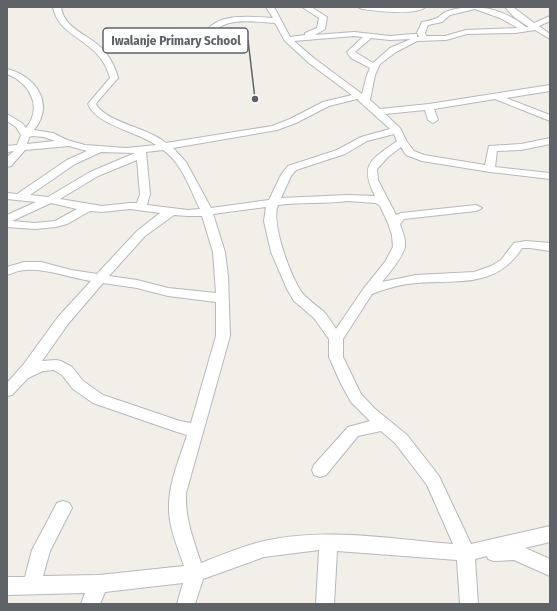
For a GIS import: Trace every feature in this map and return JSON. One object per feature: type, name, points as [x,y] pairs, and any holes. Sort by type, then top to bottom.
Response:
[{"type":"street","points":[[57,7],[57,12],[64,24],[95,46],[113,70],[114,78],[110,86],[94,100],[92,104],[94,109],[104,117],[151,136],[168,147],[181,162],[207,212],[219,252],[223,298],[222,342],[178,494],[177,510],[179,523],[195,573],[186,604]]},
{"type":"street","points":[[270,7],[288,39],[312,61],[362,98],[378,112],[399,136],[410,153],[420,158],[490,169],[550,176]]},
{"type":"street","points":[[301,37],[320,31],[323,24],[323,17],[306,7]]},
{"type":"street","points":[[362,7],[387,10],[405,10],[422,7]]},
{"type":"street","points":[[456,7],[487,10],[511,20],[525,30]]},
{"type":"street","points":[[509,7],[536,28],[548,35]]},
{"type":"street","points":[[362,98],[374,67],[380,59],[393,50],[422,36],[426,24],[429,22],[439,20],[451,12],[478,8]]},
{"type":"street","points":[[536,28],[535,25],[550,18]]},
{"type":"street","points":[[210,31],[211,27],[227,22],[252,19],[278,21]]},
{"type":"street","points":[[288,39],[354,34],[397,38],[422,36],[446,38],[466,32],[525,30],[536,28]]},
{"type":"street","points":[[370,35],[351,52],[354,56],[374,67]]},
{"type":"street","points":[[7,71],[24,79],[34,90],[38,99],[39,110],[37,120],[26,135],[20,148],[7,164]]},
{"type":"street","points":[[378,112],[429,107],[550,88]]},
{"type":"street","points":[[535,90],[548,98]]},
{"type":"street","points":[[494,96],[550,118]]},
{"type":"street","points":[[7,220],[50,200],[94,174],[141,154],[168,147],[282,126],[320,106],[362,98]]},
{"type":"street","points":[[429,107],[433,120]]},
{"type":"street","points":[[7,117],[19,125],[26,135]]},
{"type":"street","points":[[26,135],[34,133],[48,135],[58,138],[63,143]]},
{"type":"street","points":[[336,340],[318,315],[299,298],[293,289],[277,252],[270,221],[270,210],[286,175],[292,168],[341,152],[364,139],[399,136]]},
{"type":"street","points":[[399,136],[372,167],[373,180],[394,223],[399,241],[396,253],[368,291],[336,340],[336,358],[348,384],[364,407],[401,439],[433,481],[466,553],[468,604]]},
{"type":"street","points":[[490,169],[492,148],[521,147],[550,141]]},
{"type":"street","points":[[7,149],[63,143],[98,150],[126,151],[168,147]]},
{"type":"street","points":[[21,196],[70,162],[98,150]]},
{"type":"street","points":[[141,154],[145,194],[141,207]]},
{"type":"street","points":[[7,196],[21,196],[50,200],[90,208],[141,207],[170,212],[207,212],[293,200],[328,200],[348,198],[379,200],[384,204]]},
{"type":"street","points":[[7,224],[44,225],[60,223],[85,209],[90,208]]},
{"type":"street","points":[[394,223],[401,216],[476,208]]},
{"type":"street","points":[[7,391],[22,376],[70,310],[126,247],[150,225],[170,212]]},
{"type":"street","points":[[368,291],[381,285],[409,280],[447,278],[482,273],[505,263],[514,254],[518,246],[522,244],[530,243],[542,247],[550,247]]},
{"type":"street","points":[[7,271],[33,265],[99,279],[137,284],[190,296],[223,298]]},
{"type":"street","points":[[22,376],[40,366],[56,365],[67,371],[78,385],[98,399],[179,427],[196,430]]},
{"type":"street","points":[[320,470],[353,431],[385,424]]},
{"type":"street","points":[[32,585],[41,550],[63,508]]},
{"type":"street","points":[[466,553],[550,534]]},
{"type":"street","points":[[325,604],[328,542]]},
{"type":"street","points":[[7,586],[99,584],[195,573],[264,549],[304,543],[328,542],[466,553],[515,552],[550,568]]},
{"type":"street","points":[[90,604],[99,584]]},
{"type":"place","name":"Iwalanje Primary School","points":[[255,99]]}]
